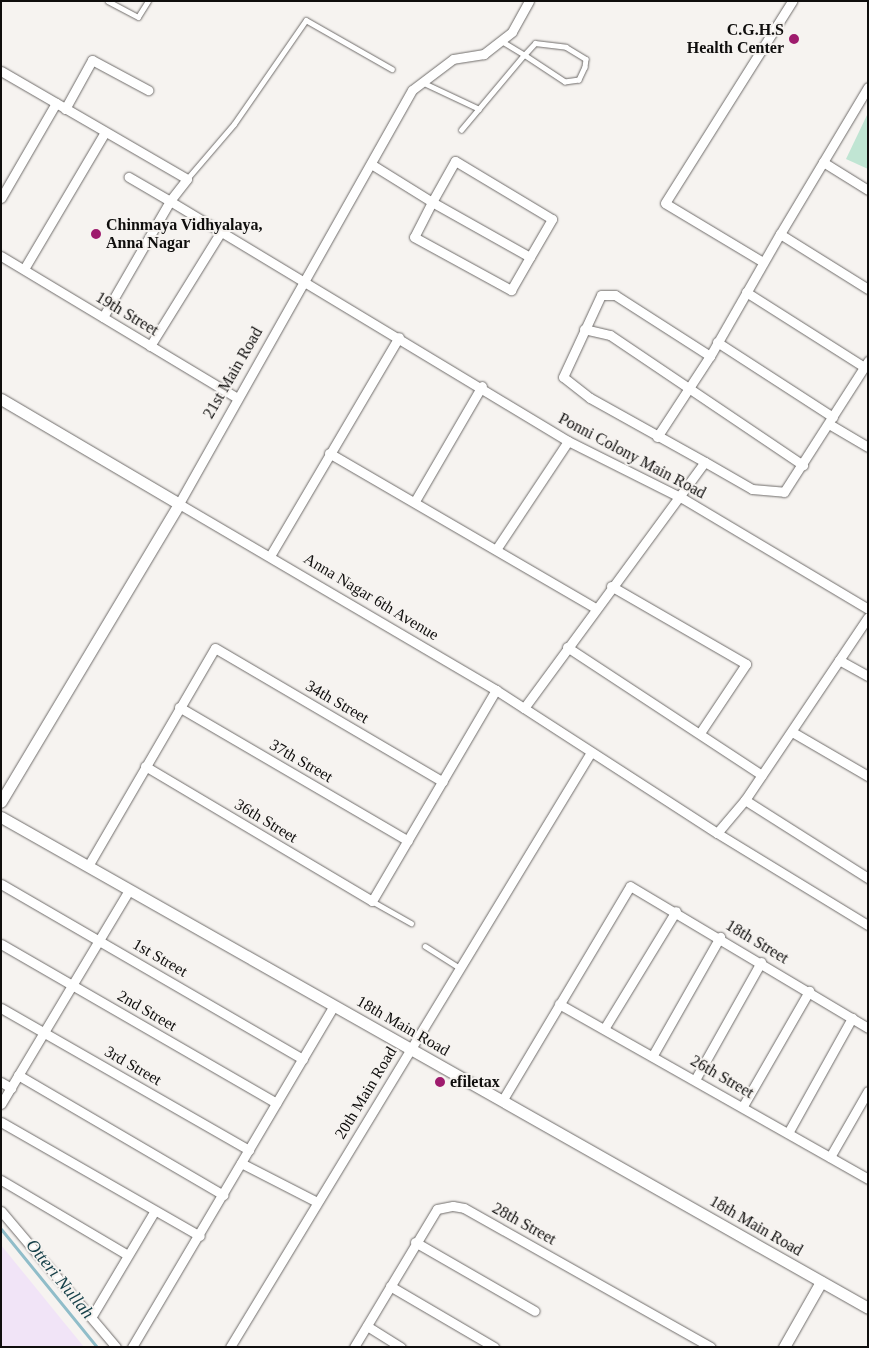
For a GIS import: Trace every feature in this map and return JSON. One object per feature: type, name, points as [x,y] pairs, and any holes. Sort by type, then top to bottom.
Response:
[{"type":"street","name":"21st Main Road","points":[[1,802],[180,504],[237,398],[412,90],[453,59],[484,54],[512,32],[529,1]]},
{"type":"street","points":[[763,262],[665,203],[792,1]]},
{"type":"street","points":[[65,109],[92,60],[148,90]]},
{"type":"street","points":[[1,71],[187,179],[170,201],[103,317]]},
{"type":"street","points":[[657,437],[690,390],[763,262],[868,87]]},
{"type":"street","points":[[1,198],[56,103]]},
{"type":"street","points":[[24,270],[104,132]]},
{"type":"street","points":[[455,161],[552,219],[511,290],[414,237],[432,202],[455,161]]},
{"type":"street","points":[[823,162],[868,190]]},
{"type":"street","points":[[371,164],[432,202],[530,257]]},
{"type":"street","name":"Ponni Colony Main Road","points":[[129,177],[222,230],[482,386],[568,441],[682,498],[868,609]]},
{"type":"street","points":[[150,346],[222,230]]},
{"type":"street","points":[[780,234],[868,288]]},
{"type":"street","name":"19th Street","points":[[1,256],[237,398]]},
{"type":"street","points":[[710,356],[615,295],[601,295],[563,377],[657,437],[752,489],[778,494],[784,492],[804,465],[866,364],[746,292]]},
{"type":"street","points":[[584,329],[610,335],[804,465]]},
{"type":"street","points":[[270,556],[399,337]]},
{"type":"street","points":[[717,342],[868,447]]},
{"type":"street","points":[[415,501],[482,386]]},
{"type":"street","name":"Anna Nagar 6th Avenue","points":[[1,399],[496,690],[717,833],[868,925]]},
{"type":"street","points":[[497,548],[568,441]]},
{"type":"street","points":[[330,453],[497,548],[594,608]]},
{"type":"street","points":[[524,708],[594,608],[682,498],[705,462]]},
{"type":"street","points":[[611,586],[746,664],[700,733]]},
{"type":"street","points":[[717,833],[745,800],[794,733],[868,617]]},
{"type":"street","points":[[567,647],[762,775]]},
{"type":"street","name":"34th Street","points":[[180,707],[215,648],[443,782]]},
{"type":"street","points":[[839,660],[868,676]]},
{"type":"street","points":[[372,901],[496,690]]},
{"type":"street","points":[[88,866],[180,707]]},
{"type":"street","name":"37th Street","points":[[180,707],[408,841]]},
{"type":"street","points":[[794,733],[868,776]]},
{"type":"street","name":"20th Main Road","points":[[230,1347],[591,752]]},
{"type":"street","name":"36th Street","points":[[145,766],[372,901]]},
{"type":"street","points":[[745,800],[868,878]]},
{"type":"street","name":"18th Main Road","points":[[1,817],[868,1308]]},
{"type":"street","name":"1st Street","points":[[1,884],[303,1058]]},
{"type":"street","name":"18th Street","points":[[558,1004],[630,886],[720,937],[868,1028]]},
{"type":"street","points":[[1,1104],[129,890]]},
{"type":"street","points":[[604,1029],[676,911]]},
{"type":"street","points":[[653,1056],[720,937]]},
{"type":"street","name":"2nd Street","points":[[1,944],[276,1103]]},
{"type":"street","points":[[696,1078],[761,962]]},
{"type":"street","points":[[743,1106],[809,991]]},
{"type":"street","points":[[502,1101],[558,1004]]},
{"type":"street","name":"26th Street","points":[[558,1004],[696,1078],[868,1178]]},
{"type":"street","points":[[132,1347],[200,1236],[334,1006]]},
{"type":"street","name":"3rd Street","points":[[1,1008],[249,1150]]},
{"type":"street","points":[[788,1133],[852,1018]]},
{"type":"street","points":[[18,1075],[223,1195]]},
{"type":"street","points":[[1,1082],[11,1088]]},
{"type":"street","points":[[830,1156],[868,1091]]},
{"type":"street","points":[[1,1122],[154,1212],[200,1236]]},
{"type":"street","points":[[241,1163],[318,1202]]},
{"type":"street","points":[[1,1180],[128,1254]]},
{"type":"street","name":"28th Street","points":[[354,1347],[415,1242],[437,1210],[464,1208],[711,1347]]},
{"type":"street","points":[[1,1211],[92,1316],[116,1347]]},
{"type":"street","points":[[92,1316],[154,1212]]},
{"type":"street","points":[[415,1242],[535,1311]]},
{"type":"street","points":[[784,1347],[821,1282]]},
{"type":"street","points":[[390,1286],[494,1347]]},
{"type":"street","points":[[367,1326],[402,1347]]},
{"type":"lane","points":[[108,1],[138,17],[148,1]]},
{"type":"lane","points":[[187,179],[234,124],[306,20],[392,69]]},
{"type":"lane","points":[[461,130],[479,109],[524,56],[535,43],[544,41],[566,47],[586,59],[579,80],[571,84],[524,56],[500,41]]},
{"type":"lane","points":[[422,82],[479,109]]},
{"type":"lane","points":[[372,901],[411,923]]},
{"type":"lane","points":[[425,946],[460,968]]},
{"type":"shaded area","points":[[1,1245],[84,1347],[1,1347]]},
{"type":"green space","points":[[868,113],[868,169],[846,159]]},
{"type":"waterway","name":"Otteri Nullah","points":[[1,1229],[97,1347]]},
{"type":"place","name":"C.G.H.S Health Center","points":[[794,39]]},
{"type":"place","name":"Chinmaya Vidhyalaya, Anna Nagar","points":[[96,234]]},
{"type":"place","name":"efiletax","points":[[440,1082]]}]
